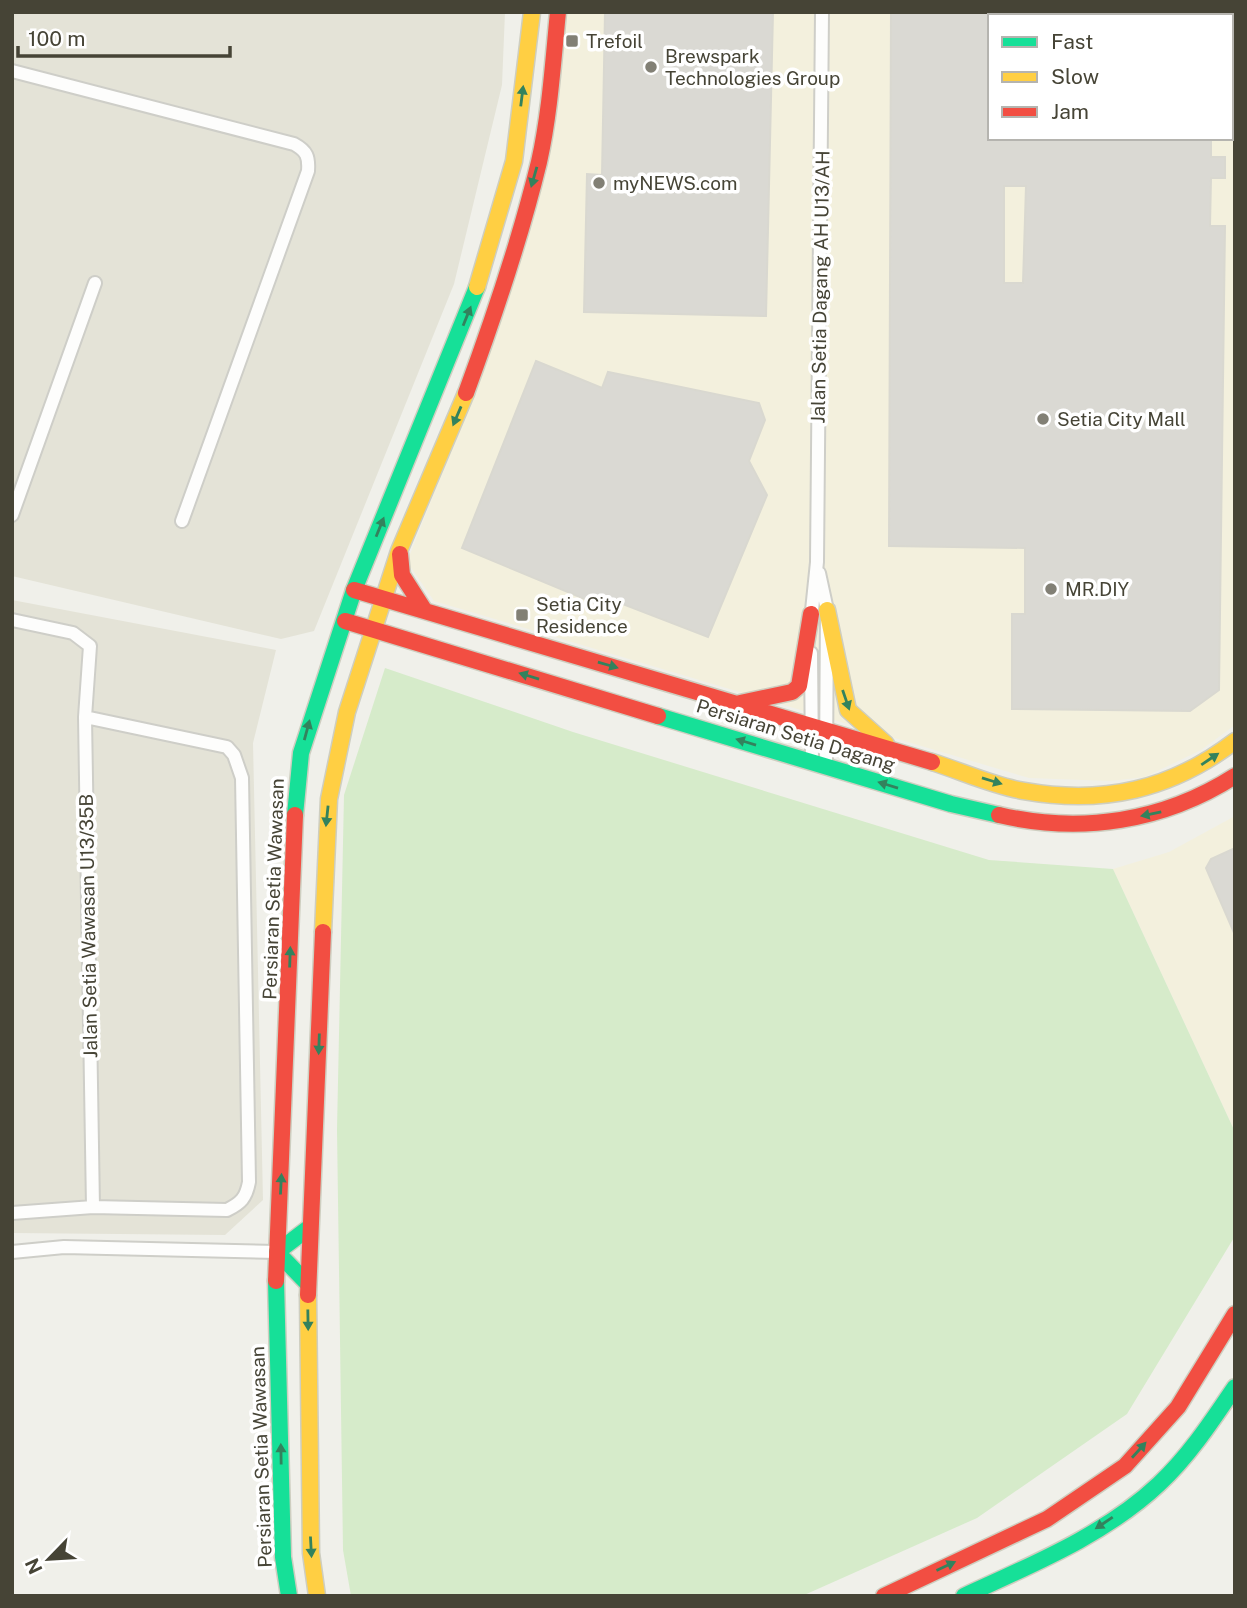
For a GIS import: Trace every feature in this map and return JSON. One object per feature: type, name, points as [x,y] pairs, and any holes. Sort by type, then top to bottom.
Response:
[{"type":"street","name":"Persiaran Setia Wawasan","points":[[289,1596],[283,1557],[277,1252],[297,780],[313,709],[354,590],[472,303],[514,161],[532,12]]},
{"type":"street","points":[[317,1596],[311,1553],[308,1284],[325,826],[344,724],[399,551],[464,398],[496,313],[539,160],[551,86],[558,12]]},
{"type":"street","name":"Jalan Setia Dagang AH U13/AH","points":[[819,764],[817,562],[822,12]]},
{"type":"street","points":[[12,71],[294,144],[304,149],[309,159],[308,171],[182,521]]},
{"type":"street","points":[[12,515],[95,283]]},
{"type":"street","points":[[399,551],[402,575],[425,611]]},
{"type":"street","name":"Persiaran Setia Dagang","points":[[354,590],[892,749],[1023,791],[1110,796],[1146,789],[1206,763],[1235,741]]},
{"type":"street","points":[[737,704],[792,692],[799,686],[819,612]]},
{"type":"street","points":[[819,612],[839,658],[843,697],[848,710],[892,749]]},
{"type":"street","name":"Jalan Setia Wawasan U13/35B","points":[[12,620],[73,633],[90,646],[85,717],[93,1207]]},
{"type":"street","name":"Persiaran Setia Dagang","points":[[345,621],[951,804],[1058,825],[1114,822],[1166,810],[1235,776]]},
{"type":"street","points":[[367,656],[388,643],[411,641]]},
{"type":"street","points":[[12,1213],[93,1207],[227,1210],[239,1204],[247,1195],[249,1182],[246,852],[242,778],[234,755],[227,747],[216,743],[85,717]]},
{"type":"street","points":[[12,1252],[64,1247],[277,1252],[310,1227]]},
{"type":"street","points":[[277,1252],[308,1284]]},
{"type":"street","points":[[884,1596],[1047,1518],[1125,1466],[1178,1407],[1235,1314]]},
{"type":"street","points":[[964,1596],[1065,1549],[1148,1494],[1207,1429],[1235,1387]]},
{"type":"shaded area","points":[[12,12],[505,12],[502,85],[454,284],[314,631],[281,639],[12,576]]},
{"type":"shaded area","points":[[565,12],[1235,12],[1235,725],[1201,750],[1145,777],[1110,781],[1029,778],[434,601],[407,562],[502,319]]},
{"type":"shaded area","points":[[12,600],[276,650],[253,743],[263,1200],[225,1235],[12,1233]]},
{"type":"shaded area","points":[[1235,816],[1235,1132],[1113,869],[1169,852]]},
{"type":"green space","points":[[385,668],[573,732],[989,860],[1113,869],[1235,1132],[1235,1236],[1127,1414],[977,1518],[802,1596],[351,1596],[343,1550],[337,1130],[344,795]]},
{"type":"building","name":"Trefoil","points":[[605,12],[773,12],[766,316],[584,312],[587,174],[602,175]]},
{"type":"building","name":"Setia City Mall","points":[[891,12],[990,12],[988,140],[1211,140],[1211,157],[1225,157],[1225,178],[1211,178],[1210,226],[1225,226],[1219,690],[1190,711],[1012,709],[1012,614],[1025,614],[1025,548],[889,546]],"holes":[[[1004,186],[1026,186],[1023,283],[1004,283]]]},
{"type":"building","points":[[536,361],[602,388],[608,372],[759,403],[765,420],[749,461],[767,495],[708,637],[615,601],[611,610],[462,548]]},
{"type":"building","points":[[1235,848],[1235,935],[1206,868],[1211,859]]},
{"type":"traffic: fast","points":[[295,815],[301,753],[354,590],[477,287]]},
{"type":"traffic: fast","points":[[658,716],[951,804],[999,815]]},
{"type":"traffic: fast","points":[[277,1252],[310,1227]]},
{"type":"traffic: fast","points":[[277,1252],[308,1284]]},
{"type":"traffic: fast","points":[[276,1281],[283,1557],[289,1596]]},
{"type":"traffic: fast","points":[[964,1596],[1066,1548],[1138,1502],[1180,1462],[1235,1387]]},
{"type":"traffic: slow","points":[[477,287],[514,161],[532,12]]},
{"type":"traffic: slow","points":[[323,932],[329,799],[347,712],[399,551],[466,393]]},
{"type":"traffic: slow","points":[[827,610],[848,710],[886,744]]},
{"type":"traffic: slow","points":[[932,762],[1012,789],[1081,796],[1135,790],[1161,782],[1211,758],[1235,741]]},
{"type":"traffic: slow","points":[[308,1295],[311,1553],[317,1596]]},
{"type":"traffic: jam","points":[[466,393],[506,278],[539,162],[549,106],[558,12]]},
{"type":"traffic: jam","points":[[400,554],[402,575],[425,611]]},
{"type":"traffic: jam","points":[[354,590],[932,762]]},
{"type":"traffic: jam","points":[[740,703],[792,692],[799,686],[811,614]]},
{"type":"traffic: jam","points":[[345,621],[658,716]]},
{"type":"traffic: jam","points":[[999,815],[1060,823],[1121,820],[1179,804],[1208,792],[1235,776]]},
{"type":"traffic: jam","points":[[276,1281],[295,815]]},
{"type":"traffic: jam","points":[[308,1295],[323,932]]},
{"type":"traffic: jam","points":[[884,1596],[1047,1519],[1125,1466],[1178,1407],[1235,1314]]},
{"type":"place","name":"Trefoil","points":[[572,41]]},
{"type":"place","name":"Brewspark Technologies Group","points":[[651,67]]},
{"type":"place","name":"myNEWS.com","points":[[599,183]]},
{"type":"place","name":"Setia City Mall","points":[[1043,419]]},
{"type":"place","name":"MR.DIY","points":[[1051,589]]},
{"type":"place","name":"Setia City Residence","points":[[522,615]]}]
